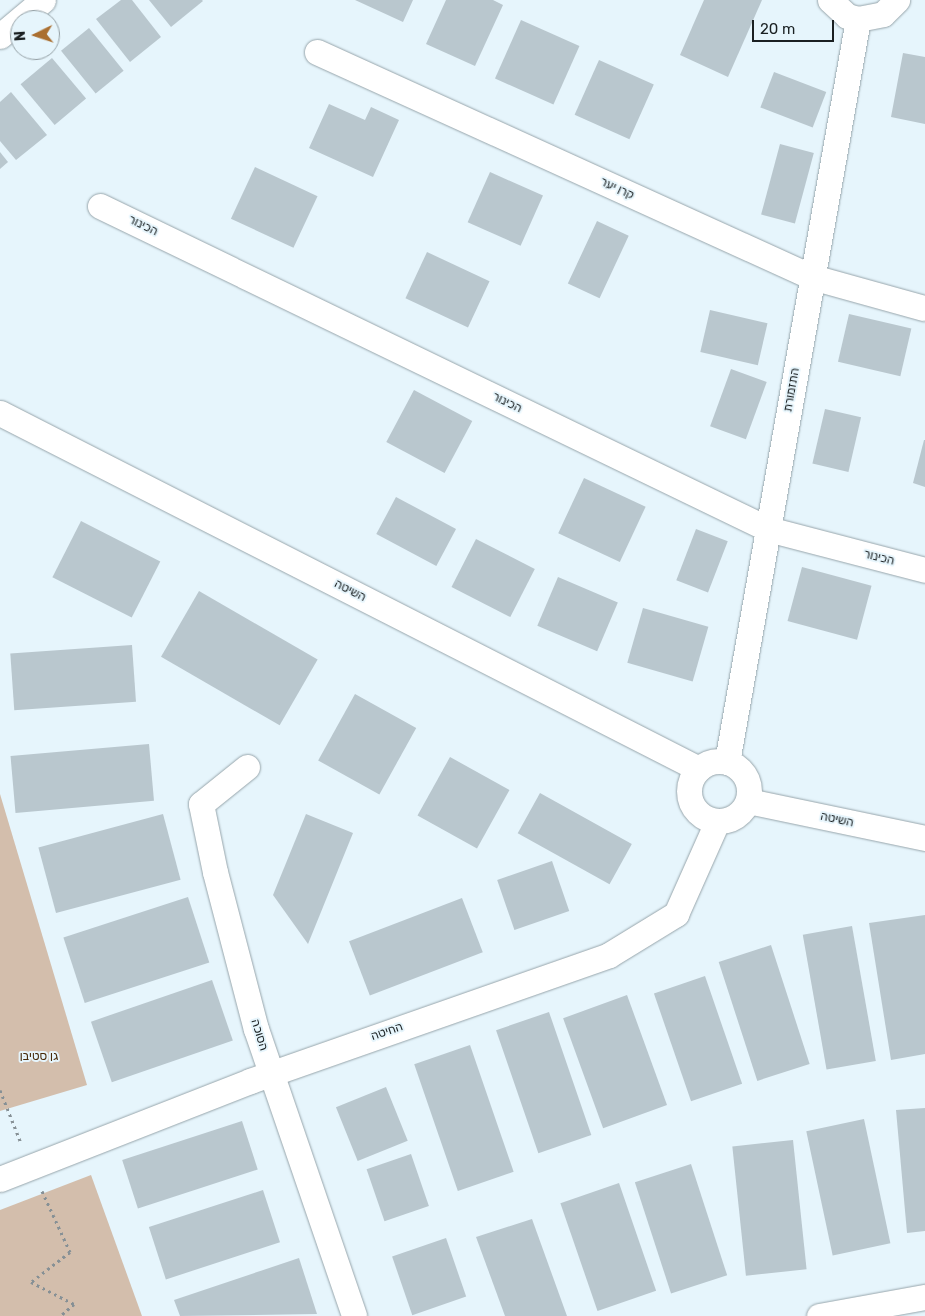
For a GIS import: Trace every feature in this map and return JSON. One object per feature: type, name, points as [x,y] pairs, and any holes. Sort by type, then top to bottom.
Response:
[{"type":"street","points":[[0,36],[43,0]]},
{"type":"street","points":[[830,0],[847,16],[858,19],[883,14],[897,0]]},
{"type":"street","name":"התזמורת","points":[[727,762],[858,19]]},
{"type":"street","name":"קרן יער","points":[[317,52],[812,277],[924,308]]},
{"type":"street","name":"הכינור","points":[[100,206],[768,529],[925,570]]},
{"type":"street","name":"השיטה","points":[[0,413],[699,769]]},
{"type":"street","points":[[717,761],[727,762],[743,772],[748,781],[748,801],[736,816],[717,822],[699,814],[693,806],[690,786],[699,769],[717,761]]},
{"type":"street","name":"הסוכה","points":[[247,767],[201,804],[218,881],[271,1074],[354,1316]]},
{"type":"street","name":"השיטה","points":[[748,801],[925,838]]},
{"type":"street","name":"החיטה","points":[[0,1180],[271,1074],[609,955],[676,914],[717,822]]},
{"type":"street","points":[[819,1316],[925,1297]]},
{"type":"path","points":[[0,1090],[24,1148]]},
{"type":"path","points":[[38,1183],[70,1252],[31,1282],[74,1304],[60,1316]]},
{"type":"green space","name":"גן סטיבן","points":[[0,794],[87,1085],[0,1111]]},
{"type":"green space","points":[[91,1175],[142,1316],[0,1316],[0,1210]]},
{"type":"building","points":[[121,0],[132,0],[161,37],[130,62],[96,19]]},
{"type":"building","points":[[149,0],[202,0],[203,1],[171,27]]},
{"type":"building","points":[[355,0],[413,0],[403,22]]},
{"type":"building","points":[[446,0],[493,0],[503,5],[475,66],[426,44]]},
{"type":"building","points":[[704,0],[762,0],[728,77],[680,55]]},
{"type":"building","points":[[521,20],[579,46],[553,104],[495,78]]},
{"type":"building","points":[[89,28],[124,71],[96,93],[61,51]]},
{"type":"building","points":[[903,53],[925,57],[925,124],[891,117]]},
{"type":"building","points":[[50,60],[54,60],[86,99],[55,125],[21,84]]},
{"type":"building","points":[[599,60],[654,84],[629,139],[575,115]]},
{"type":"building","points":[[774,72],[826,92],[813,128],[760,107]]},
{"type":"building","points":[[11,92],[47,135],[16,160],[0,141],[0,102]]},
{"type":"building","points":[[329,104],[365,120],[371,107],[399,120],[373,177],[309,148]]},
{"type":"building","points":[[780,144],[814,153],[795,224],[761,215]]},
{"type":"building","points":[[0,152],[8,162],[0,169]]},
{"type":"building","points":[[255,167],[318,196],[293,248],[231,219]]},
{"type":"building","points":[[490,172],[543,196],[521,246],[468,222]]},
{"type":"building","points":[[597,221],[629,236],[600,298],[568,284]]},
{"type":"building","points":[[427,252],[490,281],[468,327],[405,298]]},
{"type":"building","points":[[710,310],[767,323],[758,365],[700,352]]},
{"type":"building","points":[[849,314],[911,328],[900,376],[838,362]]},
{"type":"building","points":[[731,369],[767,382],[746,439],[710,426]]},
{"type":"building","points":[[414,390],[472,421],[445,473],[386,442]]},
{"type":"building","points":[[825,409],[861,417],[848,472],[812,464]]},
{"type":"building","points":[[925,440],[925,487],[913,483]]},
{"type":"building","points":[[584,478],[646,507],[620,562],[558,533]]},
{"type":"building","points":[[396,497],[456,529],[436,566],[376,534]]},
{"type":"building","points":[[81,521],[160,561],[132,618],[52,577]]},
{"type":"building","points":[[696,529],[728,541],[708,593],[676,580]]},
{"type":"building","points":[[476,539],[535,569],[510,617],[451,587]]},
{"type":"building","points":[[802,567],[872,586],[857,640],[788,621]]},
{"type":"building","points":[[558,577],[618,602],[597,651],[537,626]]},
{"type":"building","points":[[199,591],[318,660],[280,725],[161,657]]},
{"type":"building","points":[[643,608],[708,627],[693,682],[627,663]]},
{"type":"building","points":[[132,645],[136,702],[14,710],[10,654]]},
{"type":"building","points":[[355,694],[416,728],[379,794],[318,760]]},
{"type":"building","points":[[149,744],[154,801],[15,813],[11,756]]},
{"type":"building","points":[[450,757],[509,790],[477,849],[418,816]]},
{"type":"building","points":[[540,793],[632,844],[610,884],[518,833]]},
{"type":"building","points":[[163,814],[181,880],[56,913],[38,847]]},
{"type":"building","points":[[306,814],[353,833],[308,944],[273,895]]},
{"type":"building","points":[[552,861],[569,911],[514,930],[497,880]]},
{"type":"building","points":[[188,897],[209,963],[85,1003],[63,937]]},
{"type":"building","points":[[462,898],[483,952],[370,996],[349,941]]},
{"type":"building","points":[[925,915],[925,1054],[891,1060],[869,923]]},
{"type":"building","points":[[852,926],[876,1061],[827,1070],[803,935]]},
{"type":"building","points":[[771,945],[810,1064],[757,1081],[719,962]]},
{"type":"building","points":[[705,976],[742,1084],[691,1101],[654,994]]},
{"type":"building","points":[[212,980],[233,1041],[112,1082],[91,1022]]},
{"type":"building","points":[[627,995],[667,1105],[603,1128],[563,1018]]},
{"type":"building","points":[[549,1012],[591,1135],[538,1153],[496,1030]]},
{"type":"building","points":[[470,1045],[514,1172],[458,1191],[414,1064]]},
{"type":"building","points":[[386,1087],[408,1141],[358,1161],[336,1107]]},
{"type":"building","points":[[925,1108],[925,1231],[907,1233],[896,1110]]},
{"type":"building","points":[[864,1119],[890,1243],[833,1255],[806,1131]]},
{"type":"building","points":[[242,1121],[258,1170],[138,1208],[122,1160]]},
{"type":"building","points":[[793,1140],[807,1269],[746,1276],[732,1146]]},
{"type":"building","points":[[411,1154],[429,1206],[384,1221],[367,1169]]},
{"type":"building","points":[[691,1164],[727,1275],[671,1294],[635,1182]]},
{"type":"building","points":[[619,1183],[656,1291],[597,1311],[560,1203]]},
{"type":"building","points":[[263,1190],[280,1242],[166,1279],[149,1227]]},
{"type":"building","points":[[532,1219],[567,1316],[505,1316],[476,1237]]},
{"type":"building","points":[[446,1238],[466,1297],[412,1315],[392,1257]]},
{"type":"building","points":[[299,1258],[317,1314],[180,1316],[174,1300]]}]
